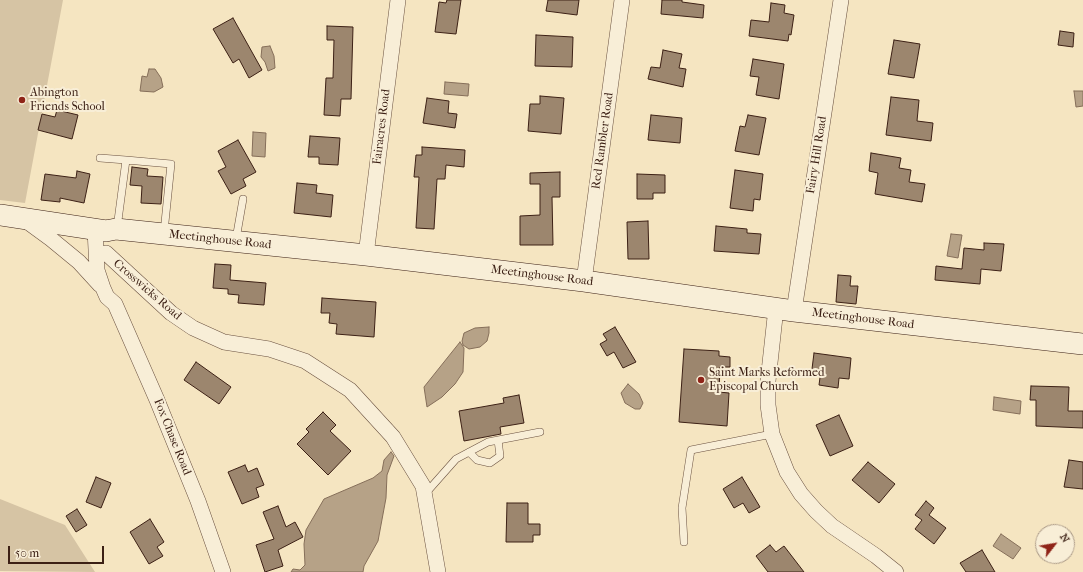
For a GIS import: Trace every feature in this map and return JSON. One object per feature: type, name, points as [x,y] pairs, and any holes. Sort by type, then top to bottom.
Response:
[{"type":"street","name":"Fairacres Road","points":[[366,255],[398,0]]},
{"type":"street","name":"Red Rambler Road","points":[[584,281],[622,0]]},
{"type":"street","name":"Fairy Hill Road","points":[[841,0],[785,310],[768,381],[768,405],[772,434],[788,472],[801,494],[832,526],[876,556],[896,572]]},
{"type":"street","name":"Meetinghouse Road","points":[[0,215],[106,230],[164,234],[366,255],[584,281],[785,310],[1083,344]]},
{"type":"street","name":"Fox Chase Road","points":[[22,218],[68,253],[103,288]]},
{"type":"street","name":"Fox Chase Road","points":[[106,230],[108,274],[116,292],[115,304]]},
{"type":"street","name":"Fox Chase Road","points":[[106,230],[97,270],[103,288],[107,297],[115,304],[160,407],[198,501],[223,572]]},
{"type":"street","name":"Crosswicks Road","points":[[106,253],[171,313],[193,328],[224,342],[269,348],[305,361],[350,390],[393,437],[423,486],[438,572]]},
{"type":"lane","points":[[100,158],[170,164],[164,234]]},
{"type":"lane","points":[[106,230],[126,160]]},
{"type":"lane","points":[[236,242],[242,199]]},
{"type":"lane","points":[[425,494],[456,459],[488,442],[540,432]]},
{"type":"lane","points":[[684,542],[682,508],[691,450],[772,434]]},
{"type":"lane","points":[[469,452],[477,460],[490,463],[500,456],[498,440]]},
{"type":"shaded area","name":"Abington Friends School","points":[[0,0],[63,0],[25,203],[0,200]]},
{"type":"shaded area","points":[[270,46],[274,56],[275,68],[268,71],[265,62],[261,57],[262,47]]},
{"type":"shaded area","points":[[149,69],[155,69],[161,78],[163,87],[154,92],[140,91],[142,76],[147,77]]},
{"type":"shaded area","points":[[445,82],[469,84],[468,96],[444,94]]},
{"type":"shaded area","points":[[1074,91],[1083,91],[1083,106],[1076,107]]},
{"type":"shaded area","points":[[253,132],[266,133],[265,157],[252,156]]},
{"type":"shaded area","points":[[951,234],[962,235],[958,258],[947,256]]},
{"type":"shaded area","points":[[489,327],[487,341],[480,347],[469,349],[463,345],[462,341],[464,333],[475,328]]},
{"type":"shaded area","points":[[460,342],[464,348],[463,372],[455,384],[442,397],[427,407],[424,387]]},
{"type":"shaded area","points":[[628,384],[639,394],[643,403],[640,409],[635,409],[625,403],[621,393]]},
{"type":"shaded area","points":[[994,397],[1021,401],[1020,414],[993,410]]},
{"type":"shaded area","points":[[391,452],[394,456],[387,475],[386,498],[378,541],[364,566],[363,572],[291,572],[293,569],[300,570],[305,565],[304,544],[306,530],[324,499],[373,478],[382,471],[384,460]]},
{"type":"shaded area","points":[[0,499],[65,525],[95,572],[0,571]]},
{"type":"shaded area","points":[[1001,534],[1021,548],[1013,559],[993,546]]},
{"type":"building","points":[[447,0],[461,0],[456,34],[435,32],[439,2],[446,3]]},
{"type":"building","points":[[548,0],[579,0],[577,15],[546,11]]},
{"type":"building","points":[[662,0],[682,0],[682,2],[704,5],[703,18],[661,14]]},
{"type":"building","points":[[771,3],[785,5],[784,13],[794,15],[791,35],[789,34],[788,41],[749,36],[751,20],[769,22]]},
{"type":"building","points":[[233,18],[262,70],[249,78],[239,59],[233,63],[213,29]]},
{"type":"building","points":[[327,26],[353,27],[351,99],[341,99],[340,116],[324,115],[326,78],[333,78],[334,40],[327,40]]},
{"type":"building","points":[[1060,31],[1074,33],[1073,47],[1058,45]]},
{"type":"building","points":[[536,35],[573,37],[572,67],[535,66]]},
{"type":"building","points":[[894,40],[920,44],[914,78],[888,74]]},
{"type":"building","points":[[663,50],[682,54],[679,68],[686,69],[683,87],[648,79],[651,67],[660,68]]},
{"type":"building","points":[[753,59],[784,64],[779,99],[756,95],[759,77],[750,76]]},
{"type":"building","points":[[540,96],[564,98],[561,134],[528,131],[530,104],[540,104]]},
{"type":"building","points":[[891,97],[919,100],[917,121],[933,123],[931,141],[886,135]]},
{"type":"building","points":[[427,98],[449,101],[448,113],[457,114],[455,128],[423,123]]},
{"type":"building","points":[[57,110],[78,115],[72,139],[38,130],[42,114],[55,117]]},
{"type":"building","points":[[651,115],[682,118],[680,143],[648,140]]},
{"type":"building","points":[[748,115],[766,118],[759,155],[735,151],[740,126],[745,127]]},
{"type":"building","points":[[310,136],[340,138],[338,165],[319,164],[319,157],[308,157]]},
{"type":"building","points":[[238,140],[256,172],[243,179],[246,186],[231,194],[218,171],[226,167],[218,151]]},
{"type":"building","points":[[422,147],[465,150],[464,167],[446,165],[445,179],[437,179],[434,229],[416,228],[419,177],[414,177],[416,155],[422,155]]},
{"type":"building","points":[[871,153],[901,158],[899,168],[911,170],[909,182],[925,184],[922,202],[875,194],[878,173],[869,171]]},
{"type":"building","points":[[132,167],[148,169],[147,176],[163,177],[161,204],[141,203],[142,186],[130,185]]},
{"type":"building","points":[[735,170],[763,174],[760,200],[754,199],[753,211],[730,208]]},
{"type":"building","points":[[77,171],[90,174],[84,203],[60,198],[60,202],[41,200],[45,174],[76,178]]},
{"type":"building","points":[[560,172],[560,197],[552,197],[553,245],[520,245],[520,216],[540,215],[540,184],[530,184],[530,173]]},
{"type":"building","points":[[637,174],[665,175],[665,193],[653,193],[653,199],[637,199]]},
{"type":"building","points":[[297,183],[317,185],[316,193],[333,195],[331,217],[294,213]]},
{"type":"building","points":[[648,221],[649,259],[628,259],[627,222]]},
{"type":"building","points":[[716,226],[747,229],[747,233],[761,234],[759,254],[714,251]]},
{"type":"building","points":[[984,243],[1004,244],[1001,271],[981,269],[980,284],[935,280],[936,266],[962,269],[964,248],[984,250]]},
{"type":"building","points":[[215,264],[231,265],[230,280],[266,283],[264,305],[238,303],[239,295],[228,294],[228,289],[213,288]]},
{"type":"building","points":[[838,275],[851,276],[850,286],[858,286],[856,304],[836,302]]},
{"type":"building","points":[[322,298],[376,302],[374,337],[336,334],[337,324],[329,323],[330,313],[321,313]]},
{"type":"building","points":[[615,327],[636,362],[623,368],[614,352],[607,356],[600,344],[607,340],[603,334]]},
{"type":"building","name":"Saint Marks Reformed Episcopal Church","points":[[684,349],[719,351],[719,356],[730,357],[730,367],[720,367],[719,392],[729,393],[727,426],[679,422]]},
{"type":"building","points":[[814,353],[851,358],[849,379],[839,378],[838,388],[819,385],[821,370],[812,369]]},
{"type":"building","points":[[196,362],[231,387],[219,404],[184,380]]},
{"type":"building","points":[[1031,386],[1069,387],[1068,411],[1083,411],[1083,428],[1036,426],[1036,400],[1030,400]]},
{"type":"building","points":[[519,395],[524,423],[500,427],[501,434],[464,441],[459,411],[504,403],[503,398]]},
{"type":"building","points":[[323,412],[336,425],[330,431],[351,451],[328,475],[297,444],[309,432],[306,429]]},
{"type":"building","points":[[839,415],[853,446],[830,456],[816,425]]},
{"type":"building","points":[[1069,460],[1083,462],[1083,489],[1064,487]]},
{"type":"building","points":[[868,462],[895,484],[879,503],[852,480]]},
{"type":"building","points":[[245,465],[248,472],[257,468],[264,485],[256,488],[259,497],[242,504],[228,472]]},
{"type":"building","points":[[96,477],[111,483],[101,508],[86,502]]},
{"type":"building","points":[[742,477],[760,507],[749,513],[743,503],[734,508],[723,489]]},
{"type":"building","points":[[926,501],[934,508],[929,515],[946,528],[934,544],[915,529],[922,520],[915,515]]},
{"type":"building","points":[[507,503],[528,503],[528,524],[540,524],[540,535],[533,535],[533,542],[506,542]]},
{"type":"building","points":[[278,506],[286,527],[295,522],[303,537],[278,550],[283,566],[265,572],[256,545],[274,539],[263,512]]},
{"type":"building","points":[[77,509],[87,525],[76,532],[66,516]]},
{"type":"building","points":[[150,519],[164,542],[157,547],[163,556],[149,564],[130,532]]},
{"type":"building","points":[[770,545],[776,552],[784,546],[804,572],[768,572],[756,556]]},
{"type":"building","points":[[982,550],[995,572],[966,572],[960,563]]},
{"type":"place","name":"Abington Friends School","points":[[22,100]]},
{"type":"place","name":"Saint Marks Reformed Episcopal Church","points":[[701,380]]}]
